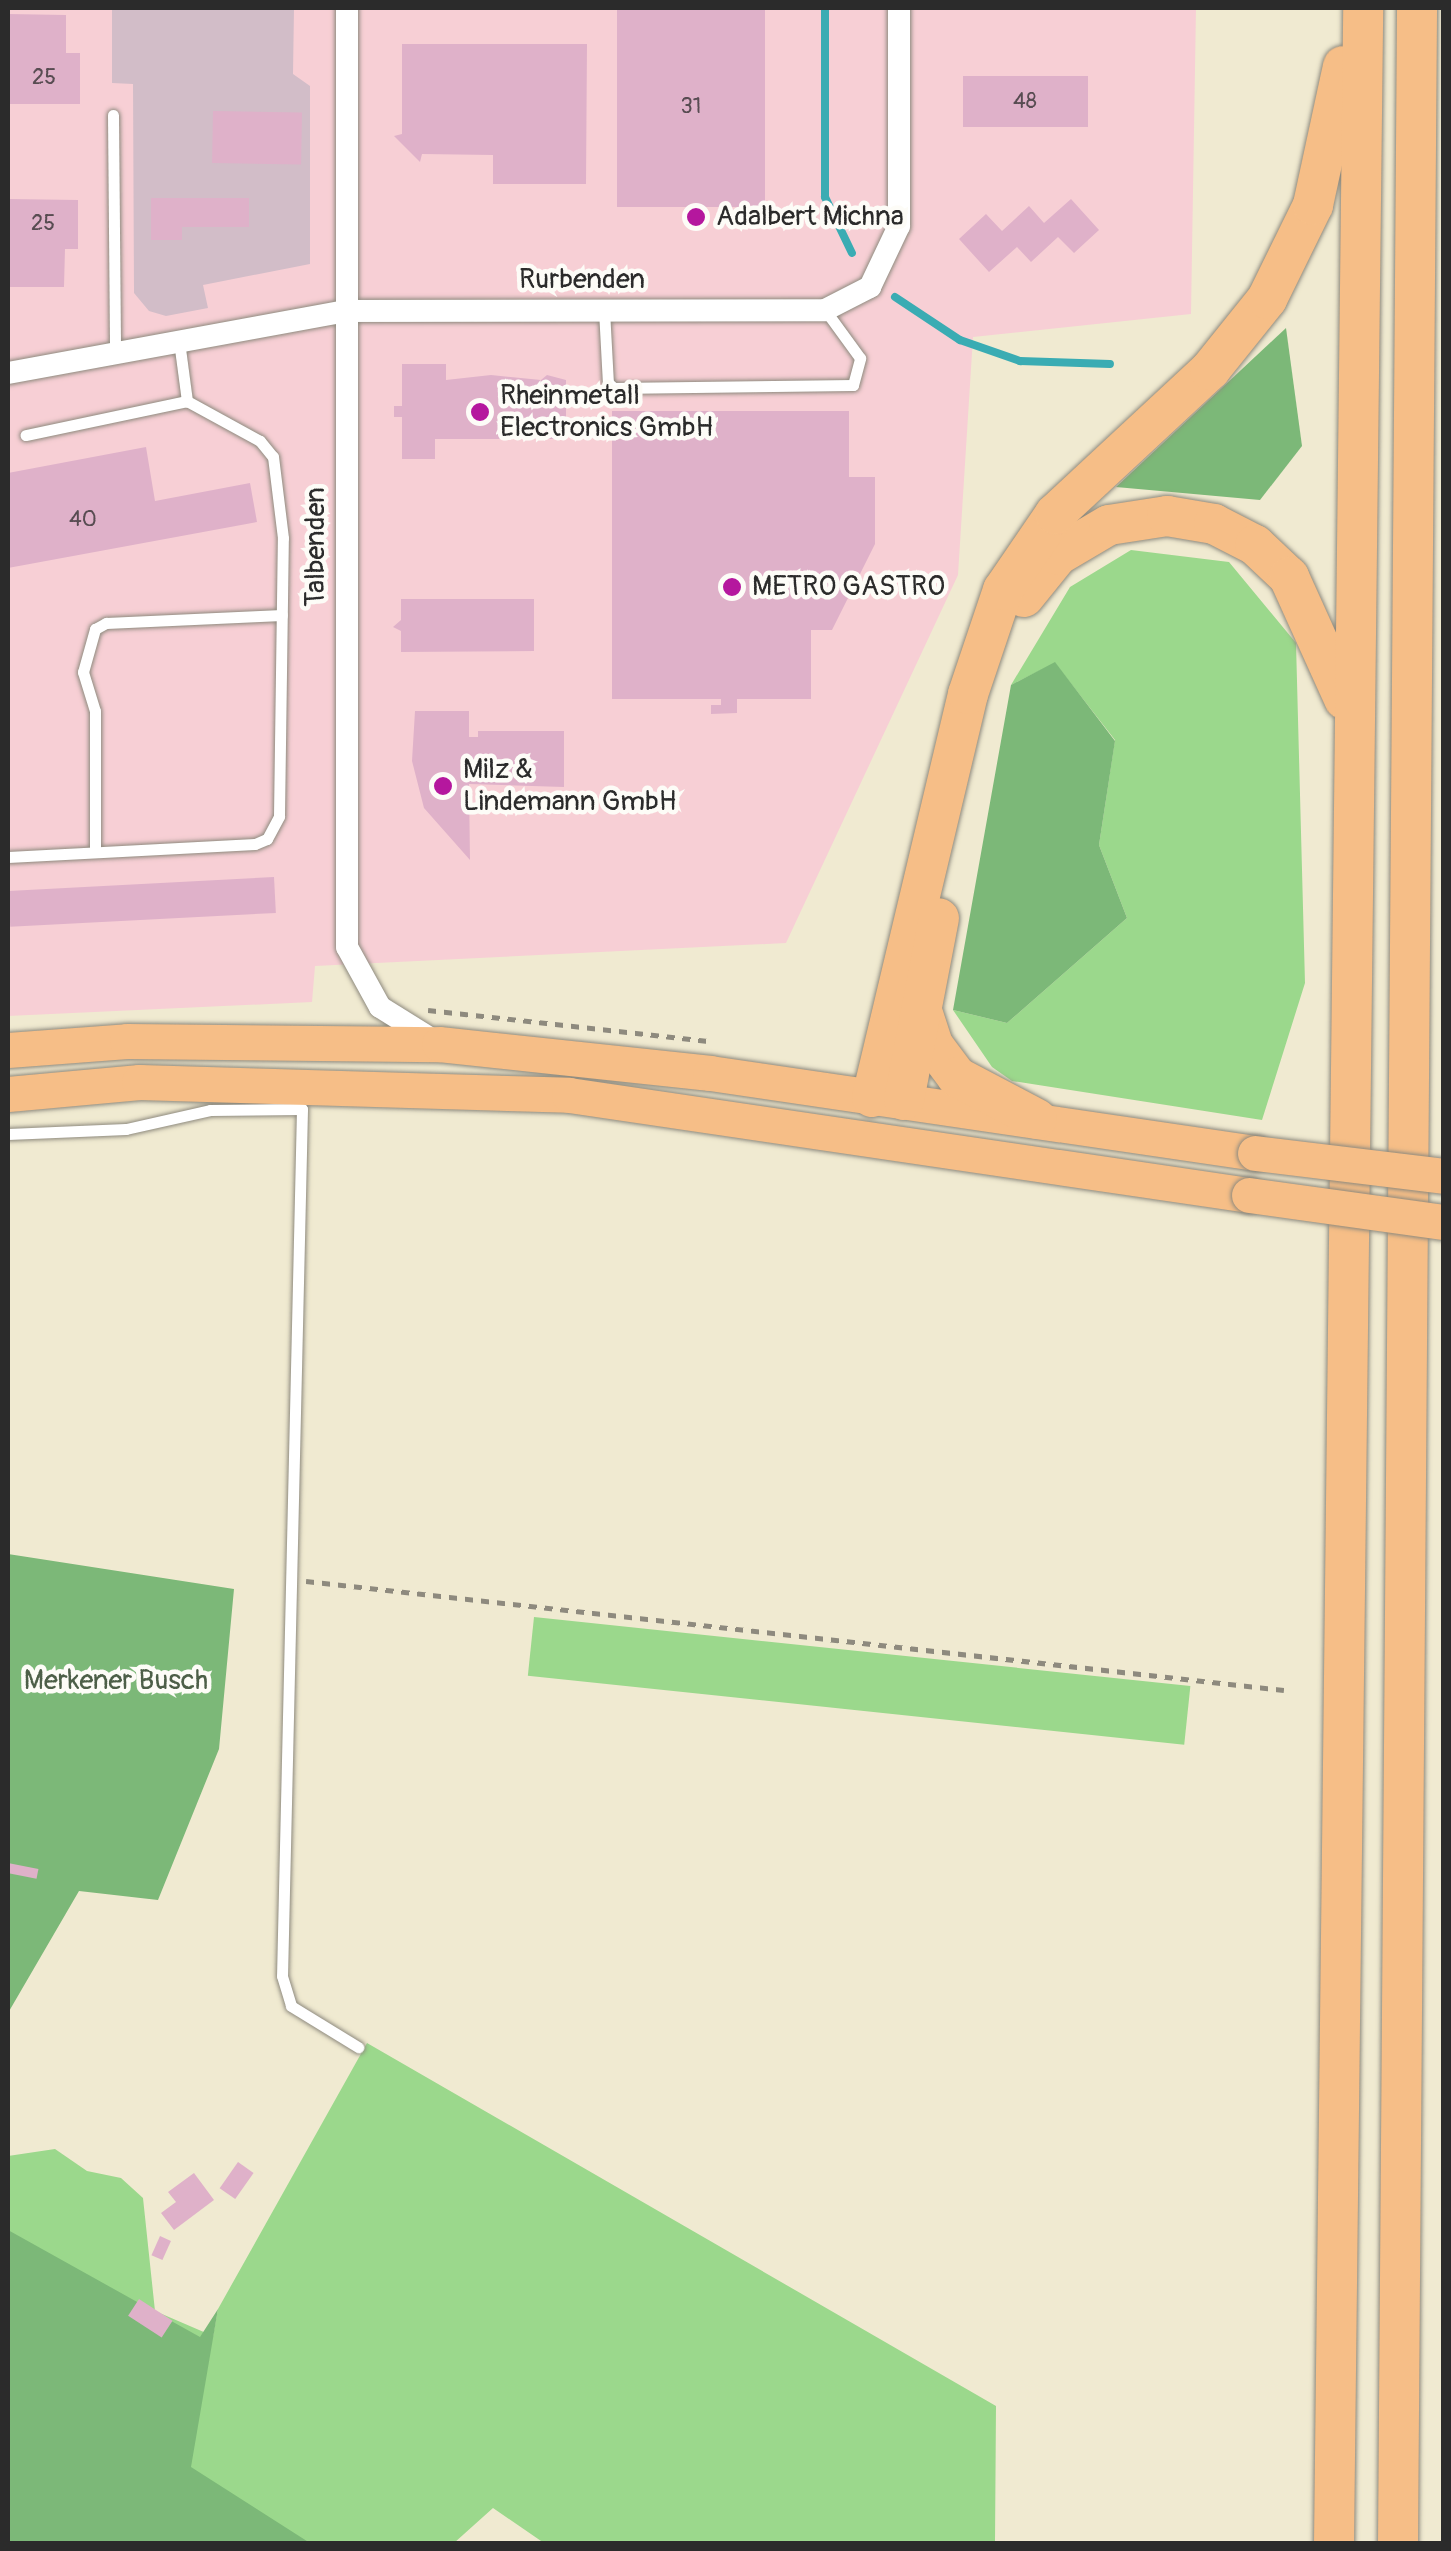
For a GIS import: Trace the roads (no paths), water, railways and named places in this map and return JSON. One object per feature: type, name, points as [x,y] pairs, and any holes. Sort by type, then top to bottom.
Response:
[{"type":"highway","points":[[888,1098],[988,629],[1038,533],[1233,345],[1280,278],[1321,176],[1353,8]]},
{"type":"highway","points":[[1334,2544],[1363,8]]},
{"type":"highway","points":[[1398,2544],[1417,8]]},
{"type":"highway","points":[[888,1098],[922,1011],[993,670],[1024,596],[1073,544],[1110,525],[1166,516],[1241,536],[1300,592],[1353,722]]},
{"type":"highway","points":[[1414,786],[1444,614]]},
{"type":"highway","points":[[922,1011],[934,1045],[958,1077],[1037,1119]]},
{"type":"main road","points":[[8,1050],[126,1041],[439,1044],[584,1056],[1444,1176]]},
{"type":"main road","points":[[8,1094],[138,1082],[442,1088],[569,1095],[1444,1222]]},
{"type":"main road","points":[[887,1139],[888,1098]]},
{"type":"street","name":"Talbenden","points":[[347,8],[347,946],[380,1007],[439,1044]]},
{"type":"street","name":"Rurbenden","points":[[8,373],[345,311],[825,310],[870,287],[900,226],[898,8]]},
{"type":"lane","points":[[114,116],[115,353]]},
{"type":"lane","points":[[604,310],[608,383],[614,388],[853,386],[860,358],[825,310]]},
{"type":"lane","points":[[178,342],[186,401]]},
{"type":"lane","points":[[8,857],[255,844],[275,829],[283,538],[272,458],[260,440],[186,401],[26,435]]},
{"type":"lane","points":[[95,852],[95,712],[83,672],[86,640],[106,623],[282,615]]},
{"type":"lane","points":[[8,1134],[126,1128],[210,1110],[302,1109],[282,1976],[291,2006],[358,2047]]},
{"type":"waterway","points":[[825,8],[825,197],[852,253]]},
{"type":"waterway","points":[[895,297],[960,340],[1020,361],[1110,364]]},
{"type":"place","name":"Adalbert Michna","points":[[696,217]]},
{"type":"place","name":"Rheinmetall Electronics GmbH","points":[[480,412]]},
{"type":"place","name":"METRO GASTRO","points":[[732,587]]},
{"type":"place","name":"Milz & Lindemann GmbH","points":[[443,786]]},
{"type":"park label","name":"Merkener Busch","points":[[116,1681]]}]
